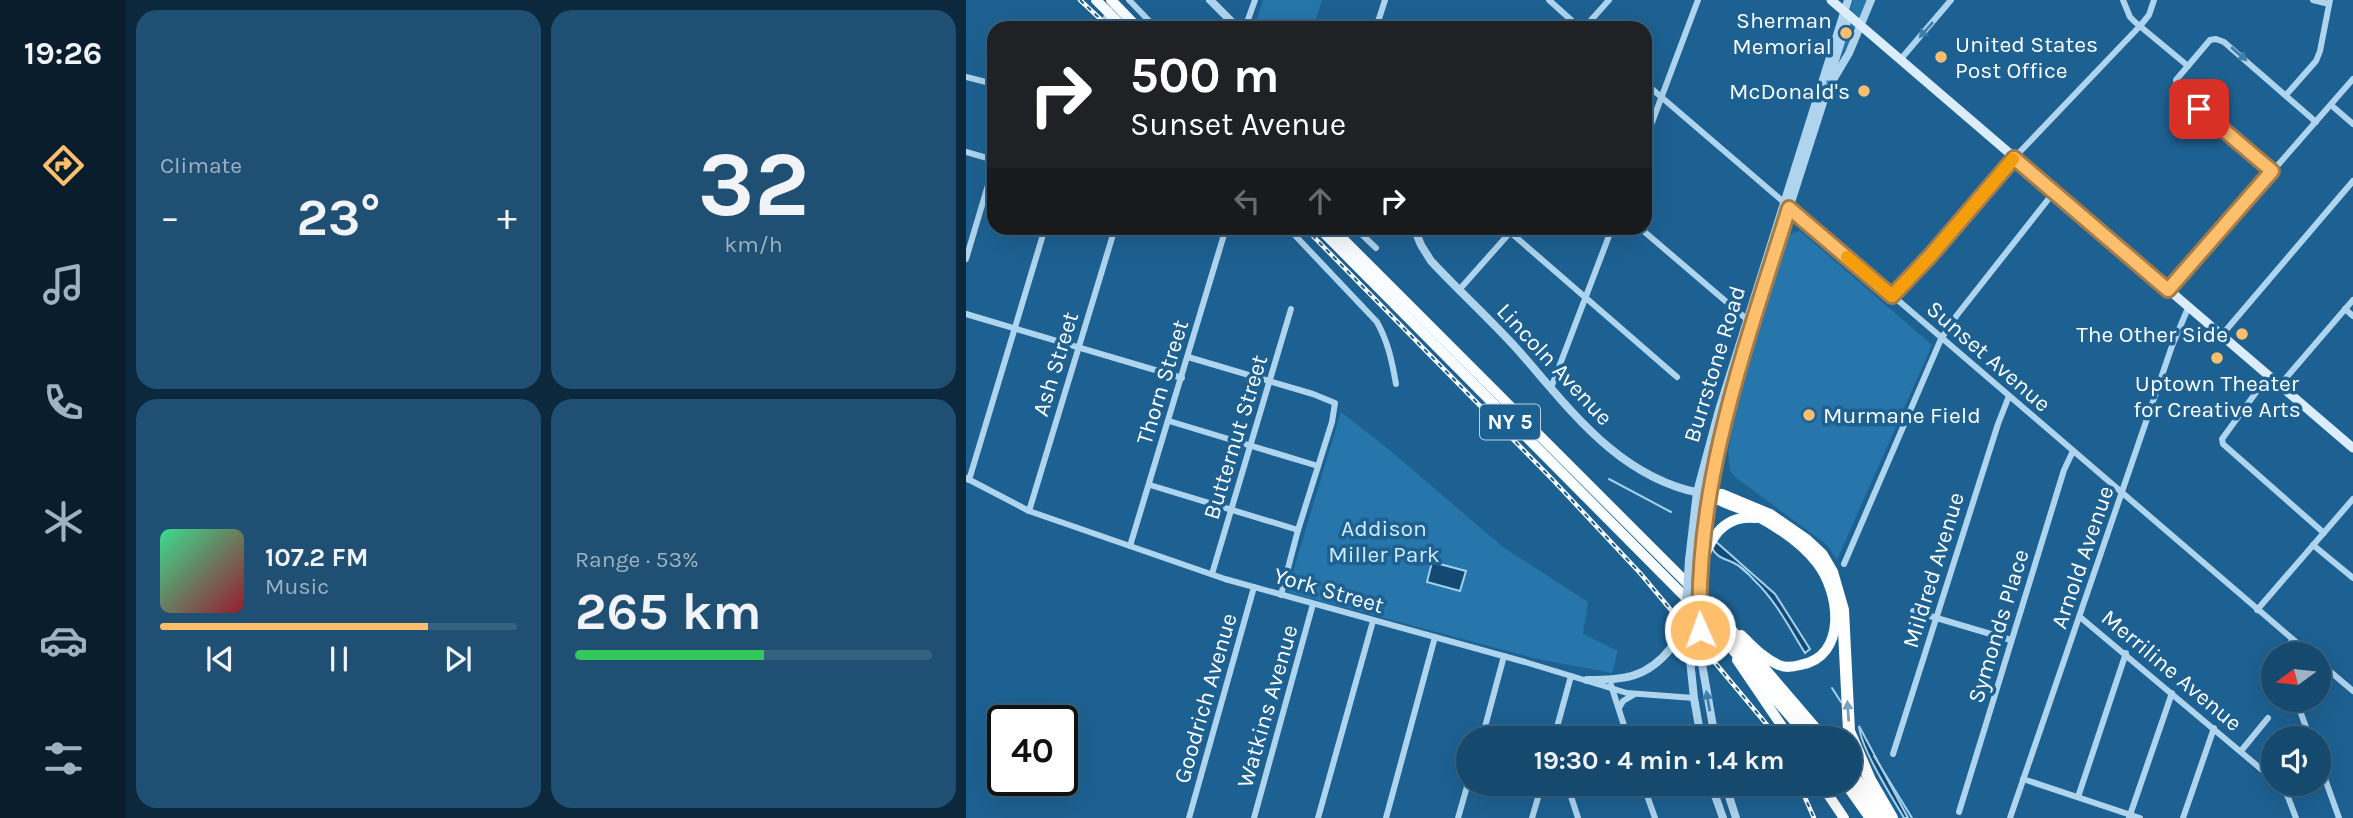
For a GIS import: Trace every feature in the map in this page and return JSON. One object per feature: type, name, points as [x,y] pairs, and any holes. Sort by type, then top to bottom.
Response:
[{"type":"highway","points":[[1096,0],[1111,4],[1130,21]]},
{"type":"highway","points":[[1111,4],[1120,21]]},
{"type":"highway","name":"NY 5","points":[[1326,235],[1710,614],[1800,726]]},
{"type":"highway","name":"NY 5","points":[[1339,235],[1710,614],[1812,726]]},
{"type":"highway","points":[[1703,493],[1762,519],[1807,551],[1824,574],[1831,593],[1835,614],[1834,631],[1829,647],[1822,655],[1806,664],[1788,667],[1779,665],[1710,614]]},
{"type":"highway","points":[[1703,493],[1722,495],[1770,515],[1806,540],[1822,555],[1832,572],[1843,610],[1849,731],[1870,780],[1892,818]]},
{"type":"highway","points":[[1700,571],[1710,542],[1721,527],[1746,517],[1762,519]]},
{"type":"highway","points":[[1710,614],[1782,726]]},
{"type":"highway","points":[[1862,788],[1884,818]]},
{"type":"highway","points":[[1829,796],[1843,818]]},
{"type":"highway","points":[[1855,796],[1871,818]]},
{"type":"main road","points":[[1831,0],[2353,449]]},
{"type":"street","points":[[1129,0],[1149,21]]},
{"type":"street","points":[[1210,0],[1231,21]]},
{"type":"street","points":[[1248,21],[1255,0]]},
{"type":"street","points":[[1378,21],[1385,0]]},
{"type":"street","points":[[1549,0],[1574,21]]},
{"type":"street","points":[[1589,21],[1609,0]]},
{"type":"street","points":[[1652,122],[1698,0]]},
{"type":"street","points":[[1826,90],[1847,13],[1848,0]]},
{"type":"street","name":"Burrstone Road","points":[[1786,205],[1826,90],[1845,60],[1871,0]]},
{"type":"street","points":[[1900,60],[1951,0]]},
{"type":"street","points":[[2123,0],[2130,17],[2188,66]]},
{"type":"street","points":[[1892,296],[2014,158],[2140,26],[2154,0]]},
{"type":"street","points":[[2286,95],[2316,61],[2320,51],[2329,2],[2314,0]]},
{"type":"street","points":[[1105,21],[1111,4]]},
{"type":"street","name":"Burrstone Road","points":[[1699,726],[1686,606],[1689,560],[1703,493],[1750,321],[1847,13]]},
{"type":"street","points":[[2272,171],[2180,93],[2176,80],[2210,40],[2220,39],[2316,122]]},
{"type":"street","points":[[966,77],[987,82]]},
{"type":"street","points":[[2168,290],[2353,79]]},
{"type":"street","name":"Sunset Avenue","points":[[1652,89],[2296,642]]},
{"type":"street","points":[[2331,105],[2353,124]]},
{"type":"street","points":[[966,152],[987,160]]},
{"type":"street","points":[[2221,336],[2353,181]]},
{"type":"street","points":[[966,259],[987,186]]},
{"type":"street","points":[[1844,564],[1941,339],[2054,192]]},
{"type":"street","points":[[967,479],[1043,235]]},
{"type":"street","name":"Ash Street","points":[[1029,511],[1113,235]]},
{"type":"street","name":"Thorn Street","points":[[1130,546],[1225,235]]},
{"type":"street","points":[[1295,235],[1377,322],[1385,336],[1396,384]]},
{"type":"street","points":[[1362,235],[1376,248]]},
{"type":"street","name":"Lincoln Avenue","points":[[1416,235],[1431,261],[1516,348],[1580,422],[1616,454],[1650,477],[1670,486],[1703,493]]},
{"type":"street","points":[[1459,290],[1508,235]]},
{"type":"street","points":[[1518,235],[1677,377]]},
{"type":"street","points":[[1551,388],[1609,235]]},
{"type":"street","points":[[1648,235],[1750,321]]},
{"type":"street","points":[[2279,386],[2353,300]]},
{"type":"street","name":"Arnold Avenue","points":[[2010,818],[2172,346],[2188,308]]},
{"type":"street","name":"Butternut Street","points":[[1212,574],[1291,309]]},
{"type":"street","points":[[2345,309],[2353,316]]},
{"type":"street","points":[[966,314],[1182,378]]},
{"type":"street","points":[[1188,357],[1331,400],[1336,406],[1281,595]]},
{"type":"street","points":[[2268,376],[2231,425],[2222,439],[2223,444],[2324,533]]},
{"type":"street","name":"Mildred Avenue","points":[[1893,754],[1997,424],[2009,397]]},
{"type":"street","points":[[1169,421],[1318,466]]},
{"type":"street","name":"Symonds Place","points":[[1959,812],[2064,470],[2073,451]]},
{"type":"street","name":"York Street","points":[[967,479],[1029,511],[1212,574],[1587,680]]},
{"type":"street","points":[[1150,485],[1298,530]]},
{"type":"street","name":"Burrstone Road","points":[[1703,493],[1699,603],[1702,664],[1713,726]]},
{"type":"street","points":[[2257,610],[2353,499]]},
{"type":"street","points":[[2314,545],[2353,578]]},
{"type":"street","name":"Goodrich Avenue","points":[[1189,818],[1254,587]]},
{"type":"street","name":"Watkins Avenue","points":[[1254,818],[1313,604]]},
{"type":"street","points":[[1611,684],[1654,667],[1671,648],[1682,628],[1686,606]]},
{"type":"street","points":[[1913,611],[2011,640]]},
{"type":"street","name":"Merriline Avenue","points":[[2080,617],[2261,768]]},
{"type":"street","points":[[1318,818],[1373,621]]},
{"type":"street","points":[[1386,818],[1435,637]]},
{"type":"street","points":[[2078,797],[2126,653]]},
{"type":"street","points":[[1485,726],[1504,656]]},
{"type":"street","points":[[2331,672],[2353,691]]},
{"type":"street","points":[[1557,726],[1571,676]]},
{"type":"street","points":[[1587,680],[1611,684],[1635,694],[1694,698]]},
{"type":"street","points":[[1611,684],[1624,726]]},
{"type":"street","points":[[2129,816],[2172,693]]},
{"type":"street","points":[[1619,708],[1623,701],[1635,694]]},
{"type":"street","points":[[2241,751],[2268,718]]},
{"type":"street","points":[[2183,818],[2214,728]]},
{"type":"street","points":[[2023,779],[2140,818]]},
{"type":"street","points":[[1458,818],[1464,796]]},
{"type":"street","points":[[1532,818],[1538,796]]},
{"type":"street","points":[[1571,796],[1578,818]]},
{"type":"street","points":[[1648,796],[1655,818]]},
{"type":"street","points":[[1716,796],[1723,818]]},
{"type":"street","points":[[1729,796],[1736,818]]},
{"type":"street","points":[[2287,796],[2295,818]]},
{"type":"street","points":[[2331,796],[2339,818]]},
{"type":"green space","points":[[1263,0],[1322,0],[1315,21],[1256,21]]},
{"type":"green space","points":[[1853,0],[1867,0],[1847,47],[1833,66]]},
{"type":"green space","points":[[1800,231],[1932,345],[1837,560],[1826,544],[1735,477],[1730,470],[1728,451],[1742,375],[1790,234]]},
{"type":"green space","name":"Addison Miller Park","points":[[1341,412],[1503,547],[1588,602],[1583,634],[1618,651],[1612,673],[1533,658],[1287,592]]},
{"type":"shaded area","points":[[1714,540],[1775,594],[1810,649],[1805,653],[1776,605],[1762,588],[1738,566],[1715,553],[1711,547]]},
{"type":"shaded area","points":[[1432,562],[1466,571],[1460,591],[1427,582]]},
{"type":"shaded area","points":[[1862,732],[1908,818],[1904,818],[1865,747]]},
{"type":"waterway","points":[[1609,479],[1671,512]]},
{"type":"waterway","points":[[1739,566],[1748,574]]},
{"type":"waterway","points":[[1832,688],[1841,702]]},
{"type":"waterway","points":[[1874,756],[1912,818]]},
{"type":"railway","points":[[1080,0],[1102,21]]},
{"type":"railway","points":[[1312,235],[1553,480],[1640,573],[1768,726]]},
{"type":"railway","points":[[1804,796],[1814,818]]},
{"type":"slow traffic","points":[[1847,257],[1892,296],[2013,159]]},
{"type":"place","name":"Sherman Memorial","points":[[1846,33]]},
{"type":"place","name":"United States Post Office","points":[[1941,57]]},
{"type":"place","name":"McDonald's","points":[[1864,91]]},
{"type":"place","name":"The Other Side","points":[[2242,334]]},
{"type":"place","name":"Uptown Theater for Creative Arts","points":[[2217,358]]},
{"type":"place","name":"Murmane Field","points":[[1809,415]]},
{"type":"route","points":[[1700,630],[1699,587],[1709,494],[1744,349],[1789,208],[1892,296],[2014,158],[2168,290],[2272,171],[2199,109]]}]
